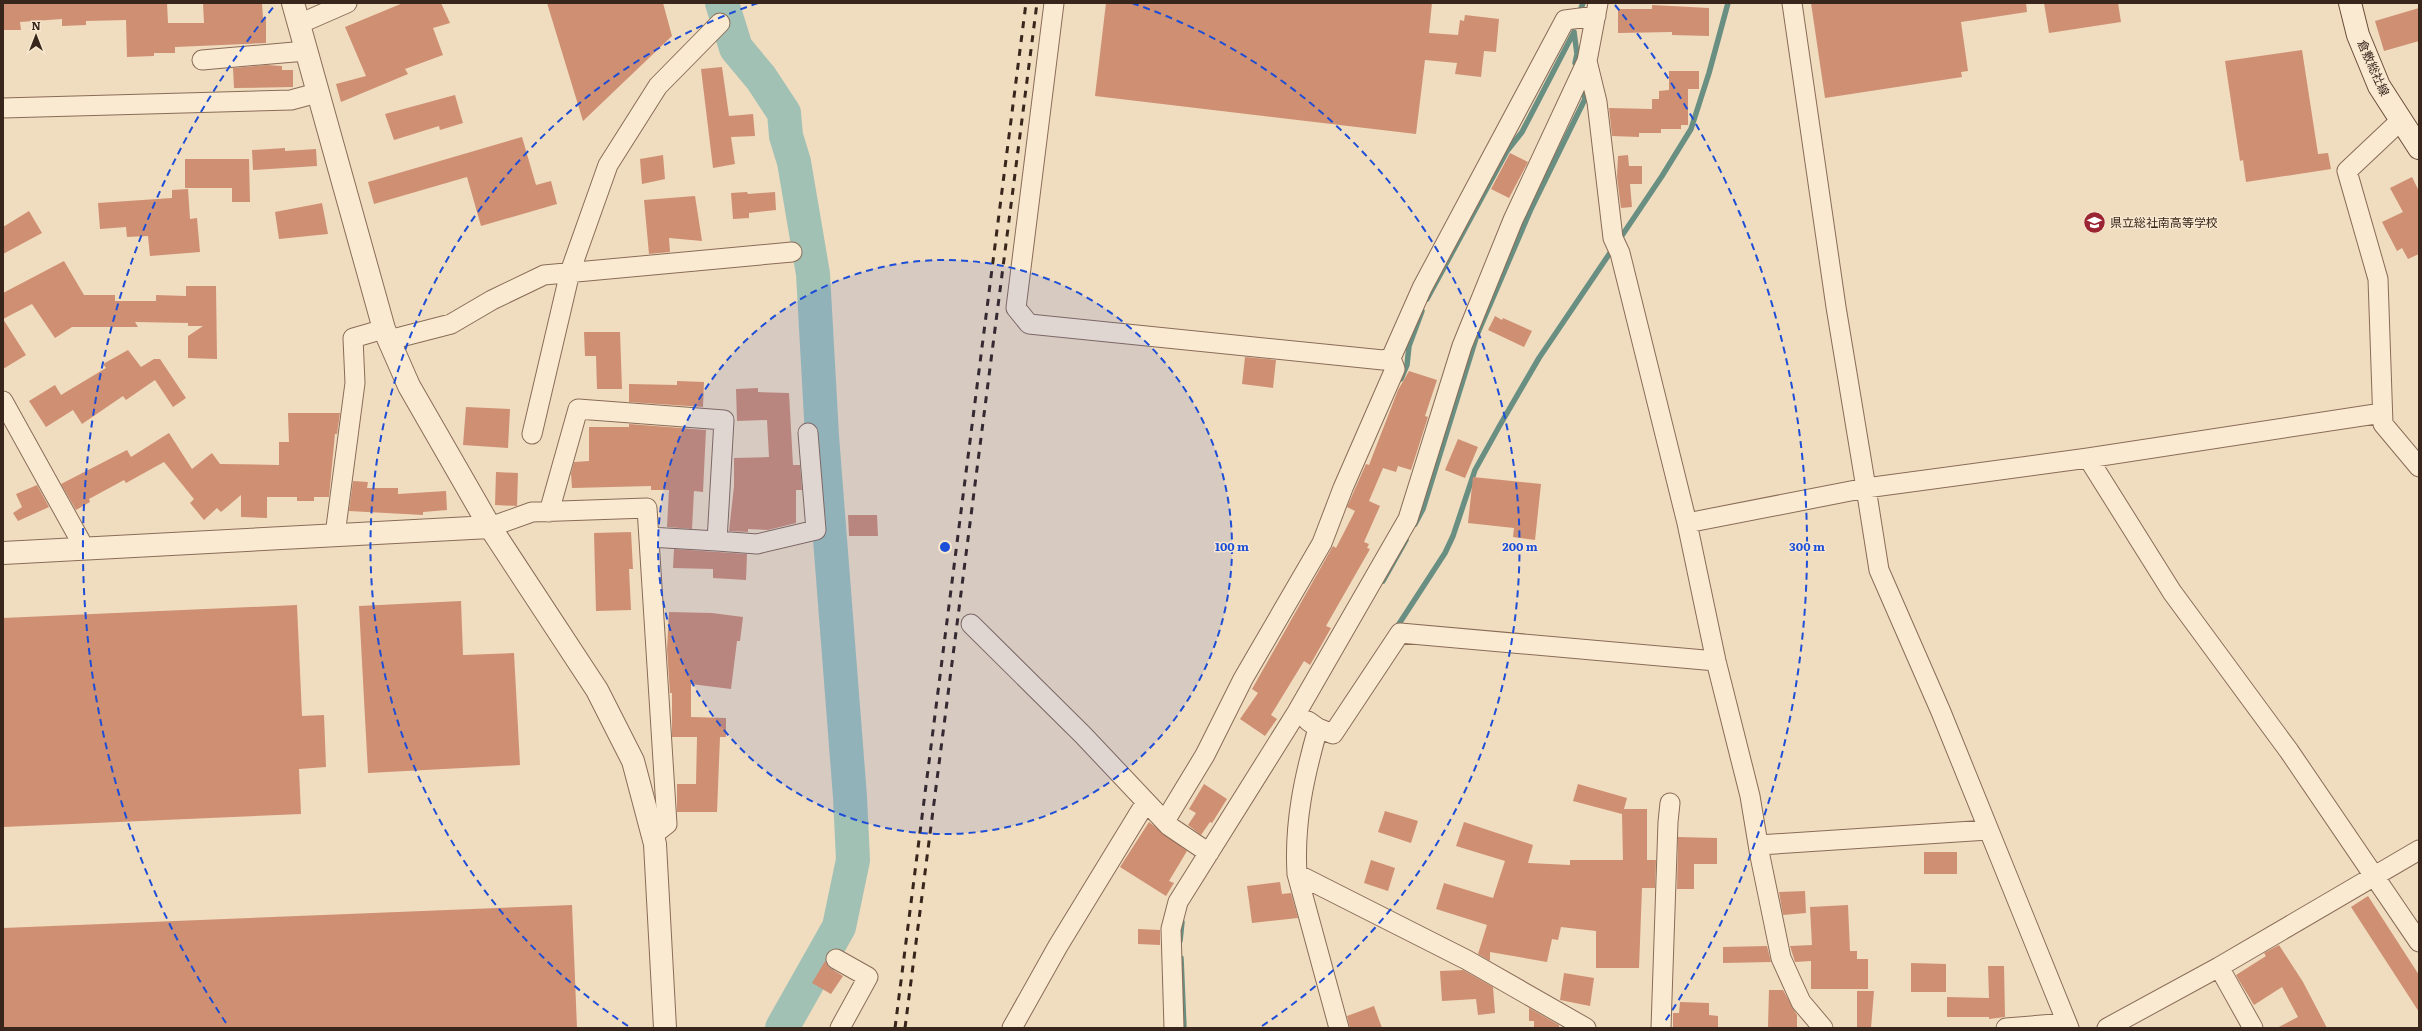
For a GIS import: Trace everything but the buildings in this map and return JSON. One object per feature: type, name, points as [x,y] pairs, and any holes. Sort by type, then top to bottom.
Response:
[{"type":"street","points":[[293,3],[317,92],[387,334],[409,386],[490,527],[597,690],[633,761],[655,844],[665,1028]]},
{"type":"street","points":[[299,24],[347,3]]},
{"type":"street","points":[[1054,3],[1016,308],[1029,324],[1347,358],[1391,358]]},
{"type":"street","points":[[1792,3],[1836,307],[1879,570],[1941,712],[2068,1026],[2006,1028]]},
{"type":"street","name":"倉敷総社線","points":[[2350,3],[2358,35],[2379,86],[2400,121],[2419,148]]},
{"type":"street","points":[[1165,822],[1205,755],[1243,679],[1322,543],[1354,462],[1395,369],[1391,358],[1422,288],[1565,20],[1587,14],[1587,61],[1597,102],[1616,244],[1687,523],[1716,661],[1736,735],[1781,958],[1801,1002],[1823,1028]]},
{"type":"street","points":[[532,434],[570,272],[608,165],[658,86],[720,23]]},
{"type":"street","points":[[202,60],[306,51]]},
{"type":"street","points":[[1174,1028],[1171,929],[1173,915],[1178,902],[1209,853],[1306,719],[1408,519],[1462,346],[1514,220],[1587,61]]},
{"type":"street","points":[[3,108],[291,100],[317,92]]},
{"type":"street","points":[[2400,121],[2347,171],[2378,279],[2383,424],[2419,467]]},
{"type":"street","points":[[335,535],[355,383],[352,338],[451,324],[492,300],[544,275],[792,252]]},
{"type":"street","points":[[3,401],[85,549]]},
{"type":"street","points":[[549,512],[578,409],[724,420],[718,541]]},
{"type":"street","points":[[1687,523],[1866,488],[2088,458],[2382,413]]},
{"type":"street","points":[[649,537],[757,544],[816,530],[808,433]]},
{"type":"street","points":[[2088,458],[2172,592],[2289,751],[2419,942]]},
{"type":"street","points":[[3,553],[490,527],[532,512],[647,508],[667,824],[653,835]]},
{"type":"street","points":[[971,624],[1083,735],[1165,822],[1209,853]]},
{"type":"street","points":[[1306,719],[1333,734],[1400,633],[1716,661]]},
{"type":"street","points":[[1306,719],[1296,854],[1297,874],[1339,1028]]},
{"type":"street","points":[[1012,1028],[1058,946],[1146,802]]},
{"type":"street","points":[[1661,1028],[1667,846],[1670,803]]},
{"type":"street","points":[[1759,845],[1988,830]]},
{"type":"street","points":[[2106,1028],[2219,967],[2419,850]]},
{"type":"street","points":[[1297,874],[1460,956],[1586,1028]]},
{"type":"street","points":[[836,959],[868,977],[840,1028]]},
{"type":"street","points":[[2219,967],[2253,1028]]},
{"type":"waterway","points":[[722,3],[736,48],[761,78],[784,113],[786,136],[794,162],[813,274],[822,436],[850,797],[853,860],[839,927],[782,1028]]},
{"type":"waterway","points":[[1579,14],[1583,3]]},
{"type":"waterway","points":[[1619,240],[1662,176],[1691,129],[1709,73],[1728,3]]},
{"type":"waterway","points":[[1574,32],[1577,54],[1575,63]]},
{"type":"waterway","points":[[1427,299],[1507,151],[1522,132],[1574,32]]},
{"type":"waterway","points":[[1415,524],[1423,509],[1477,335],[1531,209],[1585,99],[1584,94]]},
{"type":"waterway","points":[[1395,630],[1445,553],[1453,536],[1475,470],[1500,425],[1539,358],[1614,247]]},
{"type":"waterway","points":[[1401,379],[1407,365],[1409,346],[1422,311]]},
{"type":"waterway","points":[[1383,581],[1406,540]]},
{"type":"waterway","points":[[1180,941],[1182,922]]},
{"type":"waterway","points":[[1181,958],[1184,1028]]},
{"type":"railway","points":[[895,1028],[1026,3]]},
{"type":"railway","points":[[905,1028],[1037,3]]},
{"type":"place","name":"県立総社南高等学校","points":[[2094,223]]}]
